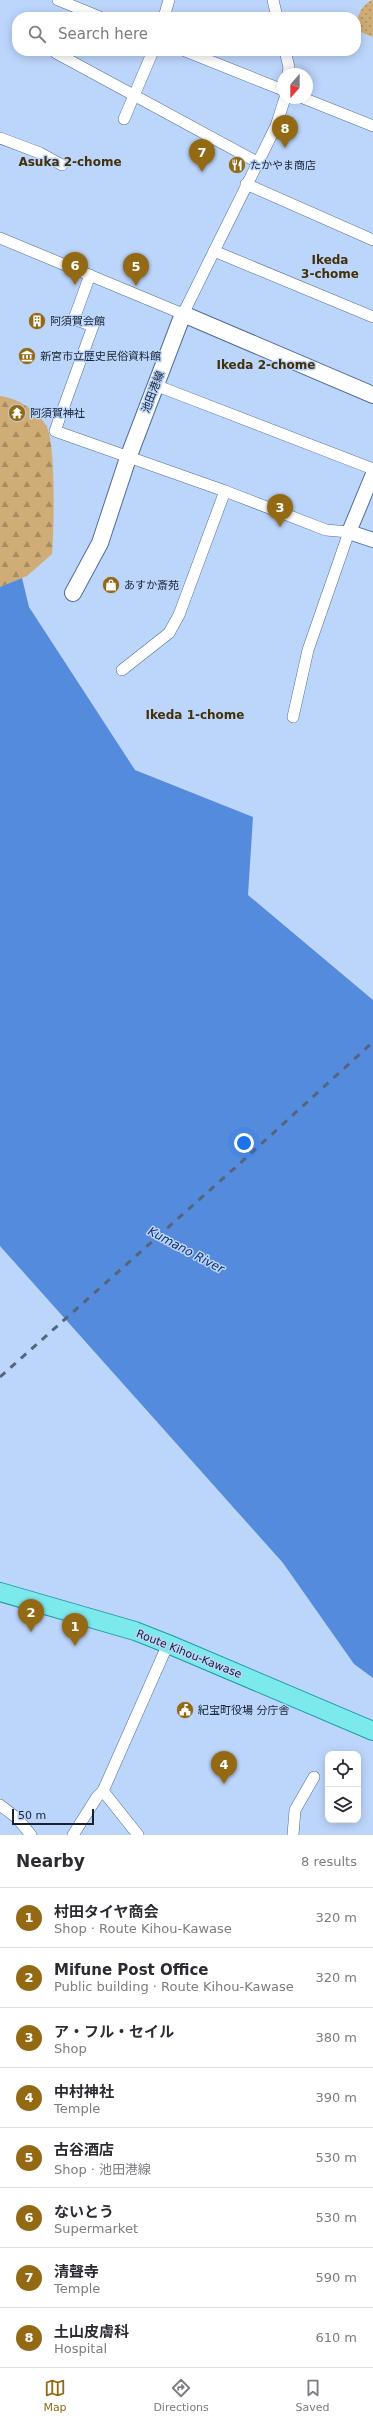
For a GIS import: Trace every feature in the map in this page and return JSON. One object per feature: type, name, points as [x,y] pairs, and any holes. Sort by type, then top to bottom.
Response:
[{"type":"main road","name":"池田港線","points":[[73,593],[100,543],[128,458],[183,314]]},
{"type":"main road","points":[[183,314],[373,395]]},
{"type":"main road","name":"Route Kihou-Kawase","points":[[1,1596],[135,1631],[373,1731]]},
{"type":"street","points":[[58,0],[88,12]]},
{"type":"street","points":[[165,12],[169,0]]},
{"type":"street","points":[[273,0],[276,12]]},
{"type":"street","points":[[62,56],[257,162]]},
{"type":"street","points":[[124,119],[151,56]]},
{"type":"street","points":[[198,56],[277,88]]},
{"type":"street","points":[[286,56],[289,68]]},
{"type":"street","points":[[313,102],[373,126]]},
{"type":"street","points":[[0,238],[183,314],[276,126],[283,104]]},
{"type":"street","points":[[0,138],[40,153],[62,165]]},
{"type":"street","points":[[246,184],[373,240]]},
{"type":"street","points":[[214,251],[373,317]]},
{"type":"street","points":[[90,275],[74,318],[93,326],[55,432],[225,491],[326,530],[349,532],[373,540]]},
{"type":"street","points":[[155,385],[373,469]]},
{"type":"street","points":[[293,717],[308,650],[349,532],[373,474]]},
{"type":"street","points":[[122,670],[169,634],[179,615],[225,491]]},
{"type":"street","points":[[73,1835],[97,1797],[104,1791],[168,1644]]},
{"type":"street","points":[[293,1835],[295,1810],[314,1776]]},
{"type":"street","points":[[104,1791],[138,1835]]},
{"type":"street","points":[[0,1805],[17,1818],[31,1835]]},
{"type":"green space","points":[[373,0],[373,37],[361,32],[360,12],[369,2]]},
{"type":"green space","name":"阿須賀神社","points":[[0,396],[13,399],[26,406],[37,414],[46,425],[49,434],[53,467],[54,507],[52,554],[27,576],[0,587]]},
{"type":"water","name":"Kumano River","points":[[22,578],[29,607],[135,770],[253,817],[248,895],[373,1000],[373,1678],[354,1664],[283,1563],[0,1246],[0,587]]},
{"type":"railway","points":[[0,1377],[237,1166],[373,1042]]},
{"type":"place","name":"土山皮膚科","points":[[285,148]]},
{"type":"place","name":"たかやま商店","points":[[237,165]]},
{"type":"place","name":"清聲寺","points":[[202,172]]},
{"type":"place","name":"ないとう","points":[[75,285]]},
{"type":"place","name":"古谷酒店","points":[[136,286]]},
{"type":"place","name":"阿須賀会館","points":[[37,321]]},
{"type":"place","name":"新宮市立歴史民俗資料館","points":[[27,356]]},
{"type":"place","name":"阿須賀神社","points":[[17,413]]},
{"type":"place","name":"ア・フル・セイル","points":[[280,527]]},
{"type":"place","name":"あすか斎苑","points":[[111,585]]},
{"type":"place","name":"Mifune Post Office","points":[[31,1632]]},
{"type":"place","name":"村田タイヤ商会","points":[[75,1646]]},
{"type":"place","name":"紀宝町役場 分庁舎","points":[[185,1710]]},
{"type":"place","name":"中村神社","points":[[224,1784]]},
{"type":"district","name":"Asuka 2-chome","points":[[70,162]]},
{"type":"district","name":"Ikeda 3-chome","points":[[330,267]]},
{"type":"district","name":"Ikeda 2-chome","points":[[266,365]]},
{"type":"district","name":"Ikeda 1-chome","points":[[195,715]]}]
